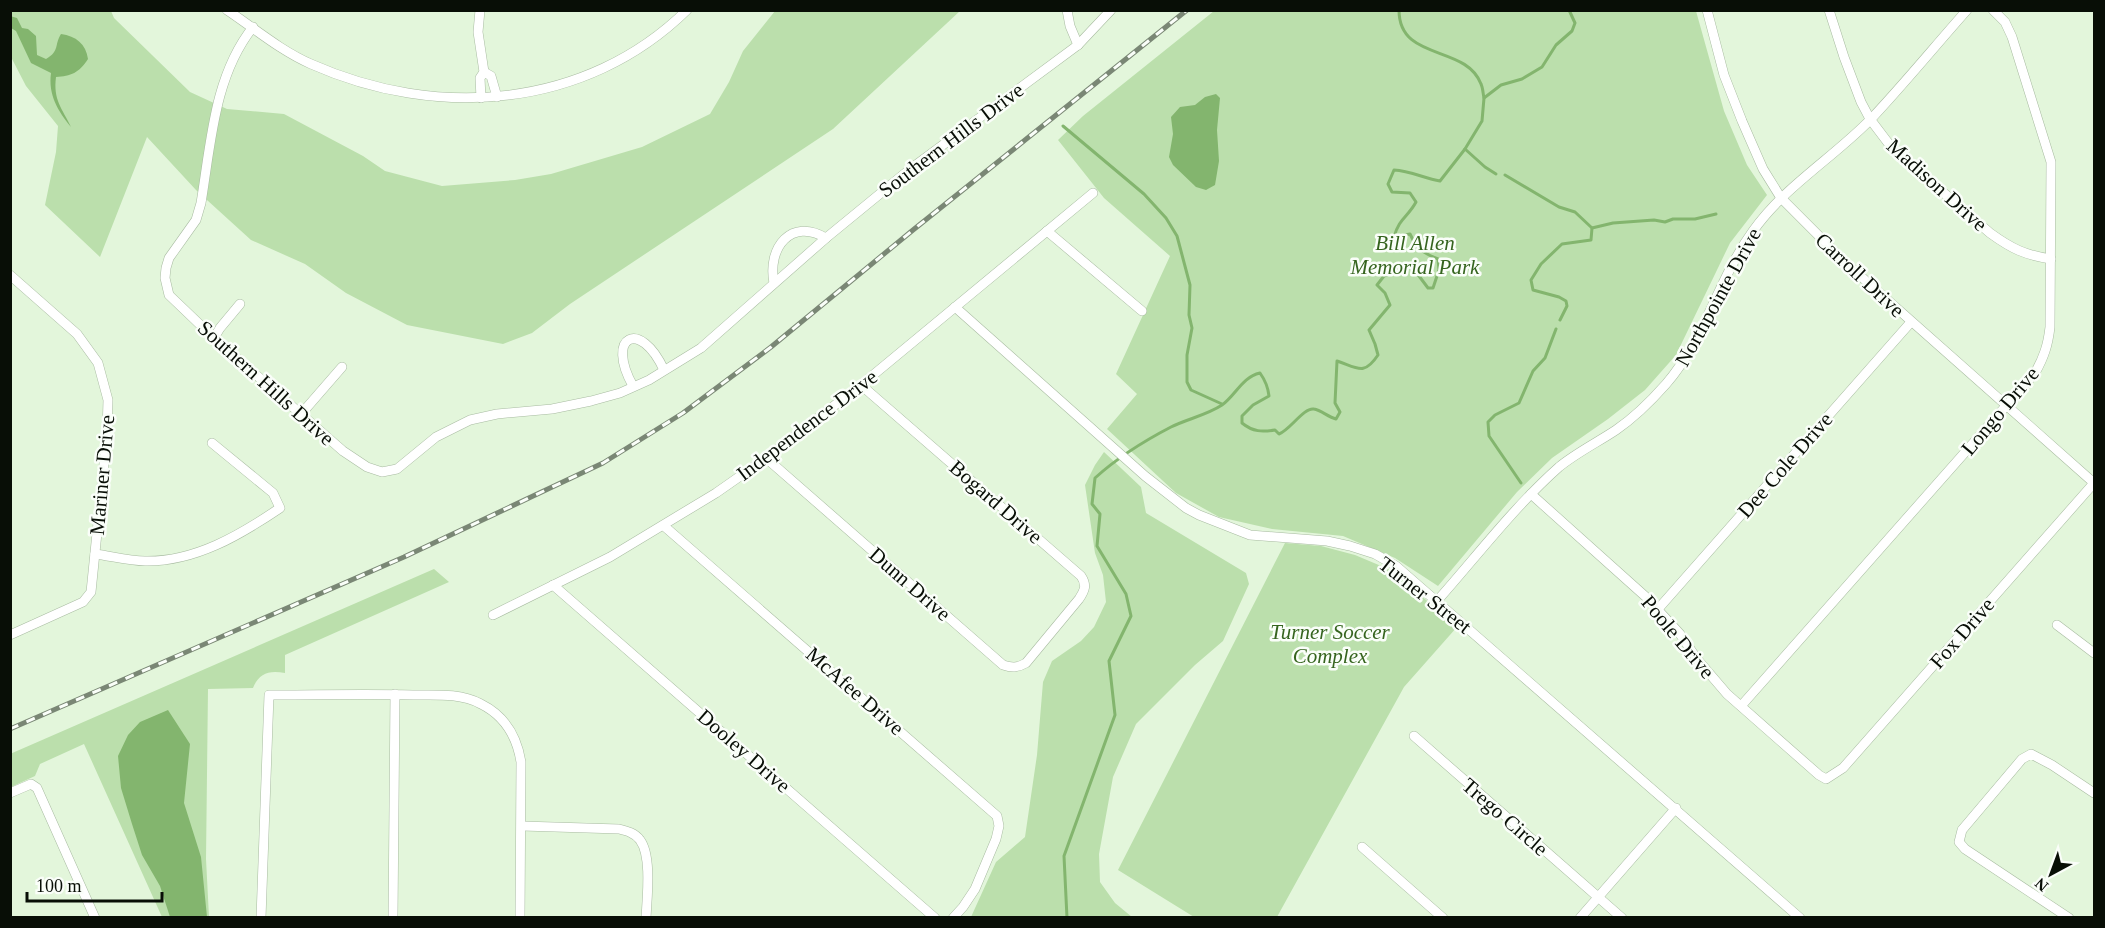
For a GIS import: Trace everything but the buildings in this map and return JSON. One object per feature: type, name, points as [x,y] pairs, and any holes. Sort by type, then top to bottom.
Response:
[{"type":"street","points":[[227,10],[298,58],[355,81],[440,97],[465,99],[497,97],[552,87],[601,71],[632,54],[677,21],[687,10]]},
{"type":"street","points":[[480,10],[478,32],[484,72],[480,78],[481,98]]},
{"type":"street","points":[[1067,10],[1070,26],[1078,45]]},
{"type":"street","name":"Carroll Drive","points":[[1707,10],[1724,75],[1742,121],[1763,169],[1781,198],[1848,266],[2094,483]]},
{"type":"street","name":"Madison Drive","points":[[1829,10],[1861,102],[1870,119],[1892,148],[1990,233],[2024,254],[2051,259]]},
{"type":"street","name":"Northpointe Drive","points":[[1437,601],[1531,494],[1562,465],[1645,407],[1666,385],[1684,363],[1740,251],[1753,230],[1781,198],[1870,119],[1968,10]]},
{"type":"street","name":"Longo Drive","points":[[1741,706],[2035,373],[2048,346],[2051,162],[2012,37],[2005,21],[1993,10]]},
{"type":"street","name":"Southern Hills Drive","points":[[253,27],[234,56],[222,86],[196,220],[170,258],[166,268],[165,278],[169,296],[355,461],[382,472],[397,469],[436,437],[470,420],[497,414],[552,409],[620,393],[648,380],[701,348],[826,238],[909,170],[1078,45],[1110,11]]},
{"type":"street","points":[[484,72],[490,76],[497,97]]},
{"type":"street","name":"Independence Drive","points":[[493,615],[610,557],[716,493],[766,458],[861,385],[1093,193]]},
{"type":"street","points":[[774,283],[772,260],[785,239],[796,233],[808,231],[815,231],[826,238]]},
{"type":"street","points":[[1047,231],[1142,311]]},
{"type":"street","name":"Mariner Drive","points":[[10,275],[77,334],[98,363],[108,400],[107,434],[91,592],[83,602],[10,635]]},
{"type":"street","points":[[214,338],[240,304]]},
{"type":"street","name":"Turner Street","points":[[955,307],[1145,476],[1199,516],[1250,535],[1327,541],[1375,554],[1396,566],[1800,918]]},
{"type":"street","name":"Dee Cole Drive","points":[[1658,609],[1911,321]]},
{"type":"street","points":[[633,386],[627,375],[622,351],[623,344],[629,339],[638,338],[648,345],[664,370]]},
{"type":"street","points":[[302,413],[342,367]]},
{"type":"street","name":"Bogard Drive","points":[[861,385],[1081,576],[1085,582],[1085,591],[1054,629]]},
{"type":"street","points":[[95,554],[145,561],[184,557],[240,535],[280,508],[273,493],[212,442]]},
{"type":"street","name":"Dunn Drive","points":[[766,458],[1003,665],[1011,668],[1026,663],[1054,629]]},
{"type":"street","name":"Fox Drive","points":[[1826,778],[1843,768],[2094,483]]},
{"type":"street","name":"Poole Drive","points":[[1531,494],[1658,609],[1680,634],[1697,659],[1741,706],[1819,775],[1826,778]]},
{"type":"street","name":"McAfee Drive","points":[[664,525],[997,816],[999,826],[981,876],[975,889],[953,918]]},
{"type":"street","name":"Dooley Drive","points":[[553,585],[935,918]]},
{"type":"street","points":[[2057,625],[2094,653]]},
{"type":"street","points":[[393,918],[395,694]]},
{"type":"street","points":[[261,918],[269,696],[395,694],[469,698],[480,702],[502,718],[511,731],[518,746],[521,762],[520,918]]},
{"type":"street","name":"Trego Circle","points":[[1414,736],[1622,918]]},
{"type":"street","points":[[2069,918],[1965,849],[1959,842],[1962,830],[1990,795],[2022,759],[2031,754],[2094,793]]},
{"type":"street","points":[[10,793],[31,784],[37,788],[95,918]]},
{"type":"street","points":[[1580,918],[1676,808]]},
{"type":"street","points":[[522,826],[619,829],[630,832],[640,840],[647,858],[646,918]]},
{"type":"street","points":[[1362,847],[1443,918]]},
{"type":"green space","points":[[11,11],[111,11],[114,18],[190,92],[227,109],[284,114],[363,156],[385,171],[442,186],[515,180],[551,174],[642,147],[710,114],[729,82],[743,51],[775,11],[960,11],[833,129],[570,304],[532,333],[503,344],[407,325],[346,293],[305,264],[251,240],[196,190],[147,137],[100,257],[45,205],[56,152],[58,126],[26,86],[11,57]]},
{"type":"green space","name":"Bill Allen Memorial Park","points":[[1214,11],[1696,11],[1724,111],[1747,165],[1767,195],[1730,243],[1676,355],[1645,390],[1552,458],[1517,492],[1438,586],[1395,558],[1343,536],[1272,529],[1219,517],[1176,493],[1107,429],[1137,394],[1116,374],[1170,256],[1104,198],[1058,140],[1083,116]]},
{"type":"green space","points":[[1104,452],[1141,487],[1146,513],[1246,573],[1249,584],[1223,641],[1195,665],[1136,724],[1113,777],[1099,854],[1100,882],[1115,903],[1132,917],[971,917],[996,862],[1025,837],[1037,755],[1043,682],[1052,661],[1081,641],[1094,627],[1106,602],[1103,575],[1095,553],[1085,485]]},
{"type":"green space","name":"Turner Soccer Complex","points":[[1285,543],[1321,546],[1355,555],[1393,571],[1457,627],[1404,687],[1277,917],[1194,917],[1118,870]]},
{"type":"green space","points":[[434,569],[449,582],[285,655],[285,673],[265,674],[258,679],[253,688],[208,689],[206,859],[209,917],[162,917],[84,744],[40,764],[35,776],[11,787],[10,754]]},
{"type":"shaded area","points":[[10,16],[17,18],[22,28],[28,29],[36,36],[37,55],[46,59],[55,50],[61,34],[76,39],[83,45],[88,59],[81,68],[70,75],[56,77],[57,98],[71,127],[55,102],[50,81],[51,73],[31,63],[16,31],[11,28]]},
{"type":"shaded area","points":[[1216,94],[1220,98],[1217,130],[1219,161],[1215,185],[1206,190],[1196,187],[1173,165],[1169,157],[1173,134],[1171,117],[1180,107],[1195,105],[1205,97]]},
{"type":"shaded area","points":[[168,710],[190,744],[184,803],[201,857],[207,917],[170,917],[160,886],[142,855],[121,788],[118,756],[128,735],[140,722]]},
{"type":"waterway","points":[[1399,10],[1402,26],[1410,38],[1421,46],[1462,63],[1473,71],[1482,86],[1484,98]]},
{"type":"waterway","points":[[1067,918],[1064,856],[1115,715],[1109,661],[1131,616],[1126,594],[1097,546],[1100,514],[1092,504],[1095,478],[1151,438],[1222,405],[1248,378],[1260,373],[1269,396],[1253,405],[1242,416],[1242,423],[1246,426],[1258,431],[1275,430],[1279,434],[1310,409],[1336,419],[1340,412],[1335,403],[1337,361],[1356,368],[1364,368],[1369,366],[1378,355],[1369,330],[1390,305],[1385,293],[1377,285],[1384,276],[1393,273],[1401,265],[1410,264],[1428,288],[1433,288],[1439,270],[1438,259],[1421,250],[1410,234],[1394,237],[1398,226],[1416,202],[1410,193],[1392,192],[1388,184],[1394,170],[1440,181],[1465,149],[1482,121],[1484,98],[1501,85],[1522,79],[1542,67],[1556,45],[1572,31],[1575,23],[1569,10]]},
{"type":"waterway","points":[[1063,126],[1144,194],[1166,218],[1177,236],[1190,285],[1189,315],[1192,328],[1187,355],[1187,382],[1191,390],[1222,404]]},
{"type":"waterway","points":[[1465,149],[1496,174]]},
{"type":"waterway","points":[[1505,175],[1559,207],[1575,212],[1592,228],[1591,240],[1562,244],[1541,264],[1531,280],[1533,290],[1566,301],[1567,306],[1560,320]]},
{"type":"waterway","points":[[1592,228],[1613,223],[1654,220],[1665,222],[1716,214]]},
{"type":"waterway","points":[[1521,483],[1489,436],[1488,422],[1495,415],[1519,403],[1533,371],[1545,358],[1556,329]]},
{"type":"railway","points":[[10,729],[404,557],[603,463],[683,413],[771,347],[1187,10]]}]
